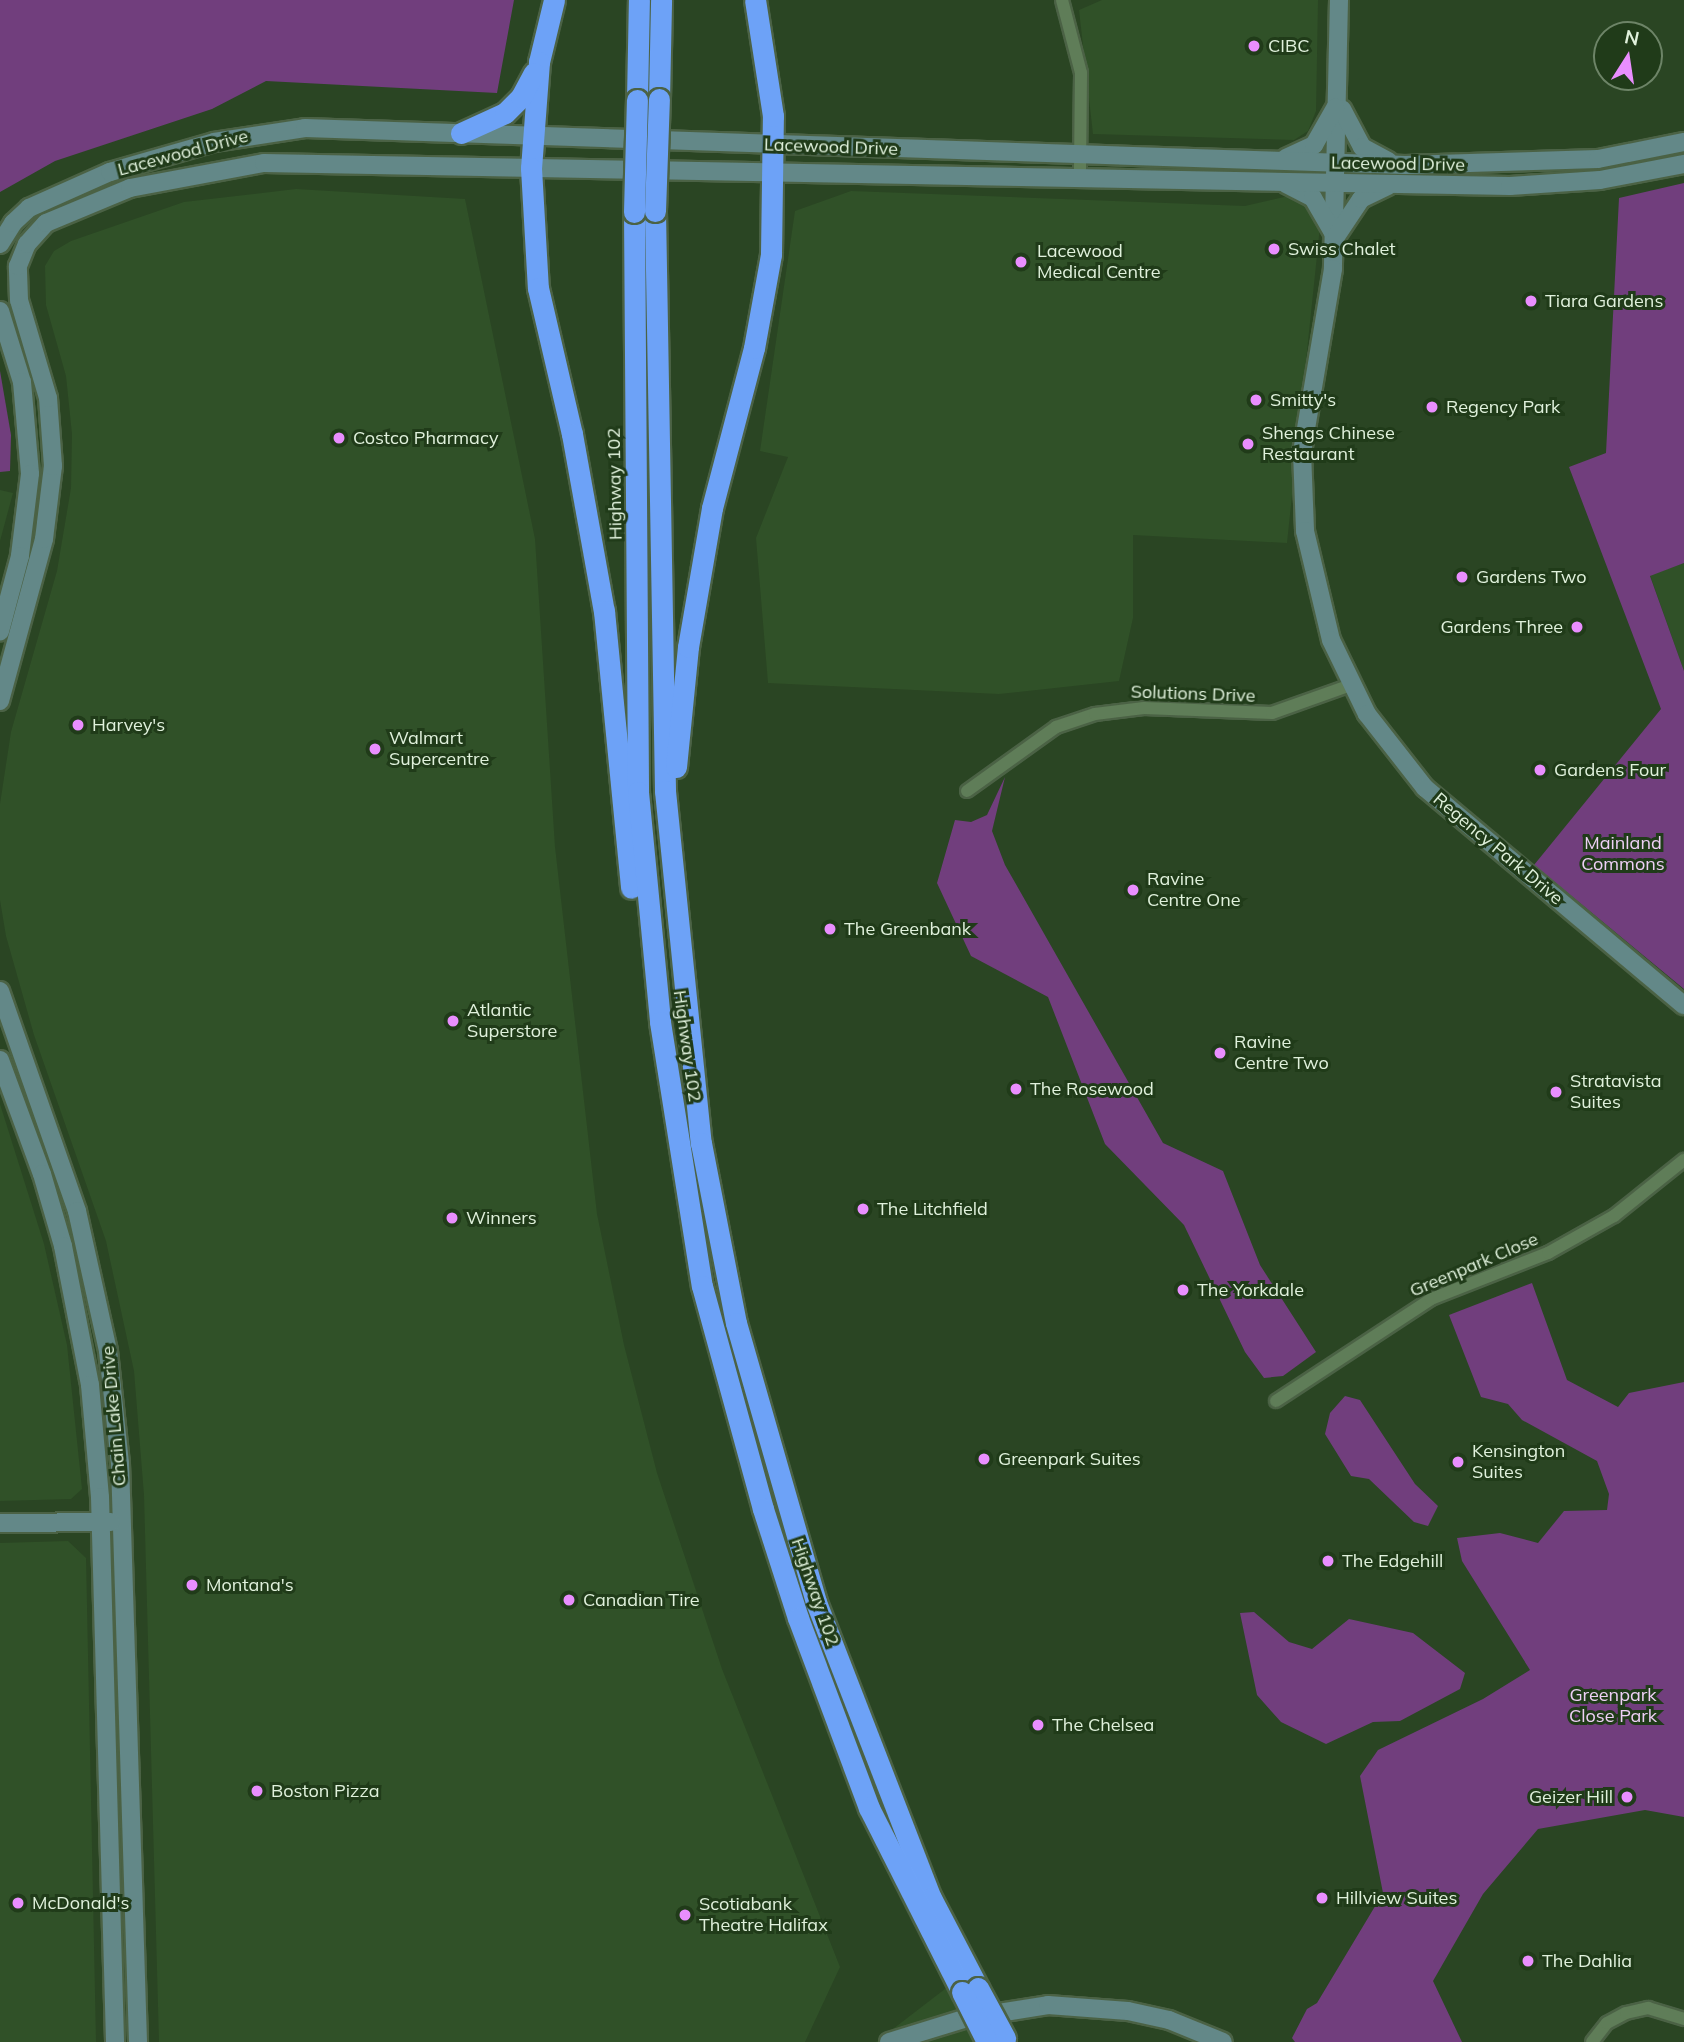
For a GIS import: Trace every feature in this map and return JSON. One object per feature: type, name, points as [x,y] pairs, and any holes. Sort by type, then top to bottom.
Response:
[{"type":"highway","points":[[554,0],[540,62],[531,168],[538,288],[572,434],[604,611],[644,996],[702,1286]]},
{"type":"highway","name":"Highway 102","points":[[639,0],[637,100],[645,212],[665,791],[701,1143],[736,1323],[816,1602],[931,1898],[970,1990]]},
{"type":"highway","name":"Highway 102","points":[[661,0],[659,99],[645,212],[638,792],[660,1022],[702,1286],[763,1510],[798,1618],[869,1808],[1000,2041]]},
{"type":"highway","points":[[701,1143],[677,854],[675,774],[688,647],[712,508],[764,302],[774,145],[770,78],[755,0]]},
{"type":"highway","points":[[461,133],[505,113],[522,96],[540,62]]},
{"type":"street","points":[[1062,0],[1080,61],[1080,176]]},
{"type":"street","name":"Regency Park Drive","points":[[1339,0],[1335,238],[1328,319],[1302,452],[1302,491],[1317,598],[1350,685],[1388,745],[1448,811],[1684,1005]]},
{"type":"street","points":[[1278,160],[1314,145],[1339,99]]},
{"type":"street","points":[[1339,99],[1347,125],[1362,147],[1405,165]]},
{"type":"street","name":"Lacewood Drive","points":[[2,241],[29,208],[110,172],[214,142],[305,128],[1080,156],[1278,160],[1394,185],[1568,183],[1684,164]]},
{"type":"street","name":"Lacewood Drive","points":[[0,701],[44,539],[52,490],[48,397],[17,288],[18,266],[35,233],[46,223],[95,201],[224,167],[327,162],[774,174],[1273,180],[1405,165],[1587,160],[1684,142]]},
{"type":"street","points":[[1273,180],[1313,198],[1335,238],[1361,199],[1394,185]]},
{"type":"street","points":[[0,311],[22,382],[30,474],[22,546],[0,631]]},
{"type":"street","name":"Solutions Drive","points":[[967,791],[1056,727],[1095,714],[1144,708],[1272,713],[1350,685]]},
{"type":"street","name":"Chain Lake Drive","points":[[0,991],[60,1159],[92,1267],[115,1407],[122,1522],[138,2042]]},
{"type":"street","name":"Chain Lake Drive","points":[[0,1060],[45,1183],[82,1322],[97,1441],[115,2042]]},
{"type":"street","name":"Greenpark Close","points":[[1276,1401],[1431,1299],[1548,1253],[1614,1216],[1684,1160]]},
{"type":"street","points":[[0,1523],[122,1522]]},
{"type":"street","points":[[111,1857],[131,1857]]},
{"type":"street","points":[[889,2042],[978,2016],[1048,2005],[1128,2011],[1169,2020],[1223,2042]]},
{"type":"street","points":[[1592,2042],[1607,2023],[1626,2013],[1648,2008],[1684,2018]]},
{"type":"shaded area","points":[[1102,0],[1318,0],[1316,111],[1308,131],[1294,140],[1093,134],[1079,10]]},
{"type":"shaded area","points":[[1324,188],[1287,543],[1133,535],[1133,618],[1119,681],[999,694],[768,683],[756,538],[788,457],[760,451],[795,211],[851,191],[1245,206]]},
{"type":"shaded area","points":[[296,189],[465,199],[535,539],[555,847],[597,1214],[624,1345],[657,1473],[722,1669],[840,1967],[805,2042],[159,2042],[144,1495],[134,1371],[106,1241],[34,1035],[6,936],[0,900],[0,804],[11,732],[57,571],[71,488],[72,434],[66,376],[46,305],[45,266],[54,251],[71,241],[184,202]]},
{"type":"shaded area","points":[[0,490],[13,493],[0,541]]},
{"type":"shaded area","points":[[1684,563],[1684,671],[1650,575]]},
{"type":"shaded area","points":[[0,1104],[44,1244],[67,1345],[82,1489],[71,1499],[0,1501]]},
{"type":"shaded area","points":[[68,1541],[86,1558],[96,2042],[0,2042],[0,1543]]},
{"type":"shaded area","points":[[958,1979],[994,2042],[876,2042]]},
{"type":"green space","points":[[0,0],[514,0],[497,93],[266,81],[212,109],[55,161],[0,192]]},
{"type":"green space","name":"Mainland Commons","points":[[1684,183],[1684,563],[1650,576],[1684,671],[1684,989],[1534,865],[1661,709],[1569,467],[1606,453],[1619,198]]},
{"type":"green space","points":[[0,371],[11,435],[10,471],[0,472]]},
{"type":"green space","points":[[1005,777],[992,831],[1005,865],[1163,1143],[1223,1171],[1260,1265],[1316,1352],[1283,1376],[1264,1378],[1245,1352],[1184,1225],[1105,1144],[1048,997],[971,956],[937,883],[955,820],[971,822],[987,815]]},
{"type":"green space","name":"Greenpark Close Park","points":[[1532,1283],[1567,1380],[1618,1407],[1629,1393],[1684,1382],[1684,1817],[1645,1810],[1538,1829],[1483,1894],[1433,1981],[1462,2042],[1295,2042],[1292,2038],[1307,2009],[1317,2003],[1383,1893],[1360,1776],[1378,1750],[1483,1699],[1530,1670],[1462,1561],[1457,1538],[1500,1533],[1538,1543],[1564,1511],[1607,1510],[1609,1494],[1597,1461],[1522,1420],[1508,1404],[1481,1397],[1449,1315]]},
{"type":"green space","points":[[1345,1396],[1360,1400],[1415,1484],[1438,1506],[1428,1526],[1414,1522],[1369,1479],[1351,1476],[1325,1434],[1330,1413]]},
{"type":"green space","points":[[1254,1612],[1289,1642],[1312,1649],[1349,1619],[1413,1633],[1465,1673],[1460,1689],[1400,1721],[1373,1722],[1326,1744],[1281,1722],[1257,1695],[1240,1613]]},
{"type":"place","name":"CIBC","points":[[1254,46]]},
{"type":"place","name":"Swiss Chalet","points":[[1274,249]]},
{"type":"place","name":"Lacewood Medical Centre","points":[[1021,262]]},
{"type":"place","name":"Tiara Gardens","points":[[1531,301]]},
{"type":"place","name":"Smitty's","points":[[1256,400]]},
{"type":"place","name":"Regency Park","points":[[1432,407]]},
{"type":"place","name":"Costco Pharmacy","points":[[339,438]]},
{"type":"place","name":"Shengs Chinese Restaurant","points":[[1248,444]]},
{"type":"place","name":"Gardens Two","points":[[1462,577]]},
{"type":"place","name":"Gardens Three","points":[[1577,627]]},
{"type":"place","name":"Harvey's","points":[[78,725]]},
{"type":"place","name":"Walmart Supercentre","points":[[375,749]]},
{"type":"place","name":"Gardens Four","points":[[1540,770]]},
{"type":"place","name":"Ravine Centre One","points":[[1133,890]]},
{"type":"place","name":"The Greenbank","points":[[830,929]]},
{"type":"place","name":"Atlantic Superstore","points":[[453,1021]]},
{"type":"place","name":"Ravine Centre Two","points":[[1220,1053]]},
{"type":"place","name":"The Rosewood","points":[[1016,1089]]},
{"type":"place","name":"Stratavista Suites","points":[[1556,1092]]},
{"type":"place","name":"The Litchfield","points":[[863,1209]]},
{"type":"place","name":"Winners","points":[[452,1218]]},
{"type":"place","name":"The Yorkdale","points":[[1183,1290]]},
{"type":"place","name":"Greenpark Suites","points":[[984,1459]]},
{"type":"place","name":"Kensington Suites","points":[[1458,1462]]},
{"type":"place","name":"The Edgehill","points":[[1328,1561]]},
{"type":"place","name":"Montana's","points":[[192,1585]]},
{"type":"place","name":"Canadian Tire","points":[[569,1600]]},
{"type":"place","name":"The Chelsea","points":[[1038,1725]]},
{"type":"place","name":"Boston Pizza","points":[[257,1791]]},
{"type":"place","name":"Geizer Hill","points":[[1627,1797]]},
{"type":"place","name":"Hillview Suites","points":[[1322,1898]]},
{"type":"place","name":"McDonald's","points":[[18,1903]]},
{"type":"place","name":"Scotiabank Theatre Halifax","points":[[685,1915]]},
{"type":"place","name":"The Dahlia","points":[[1528,1961]]}]
